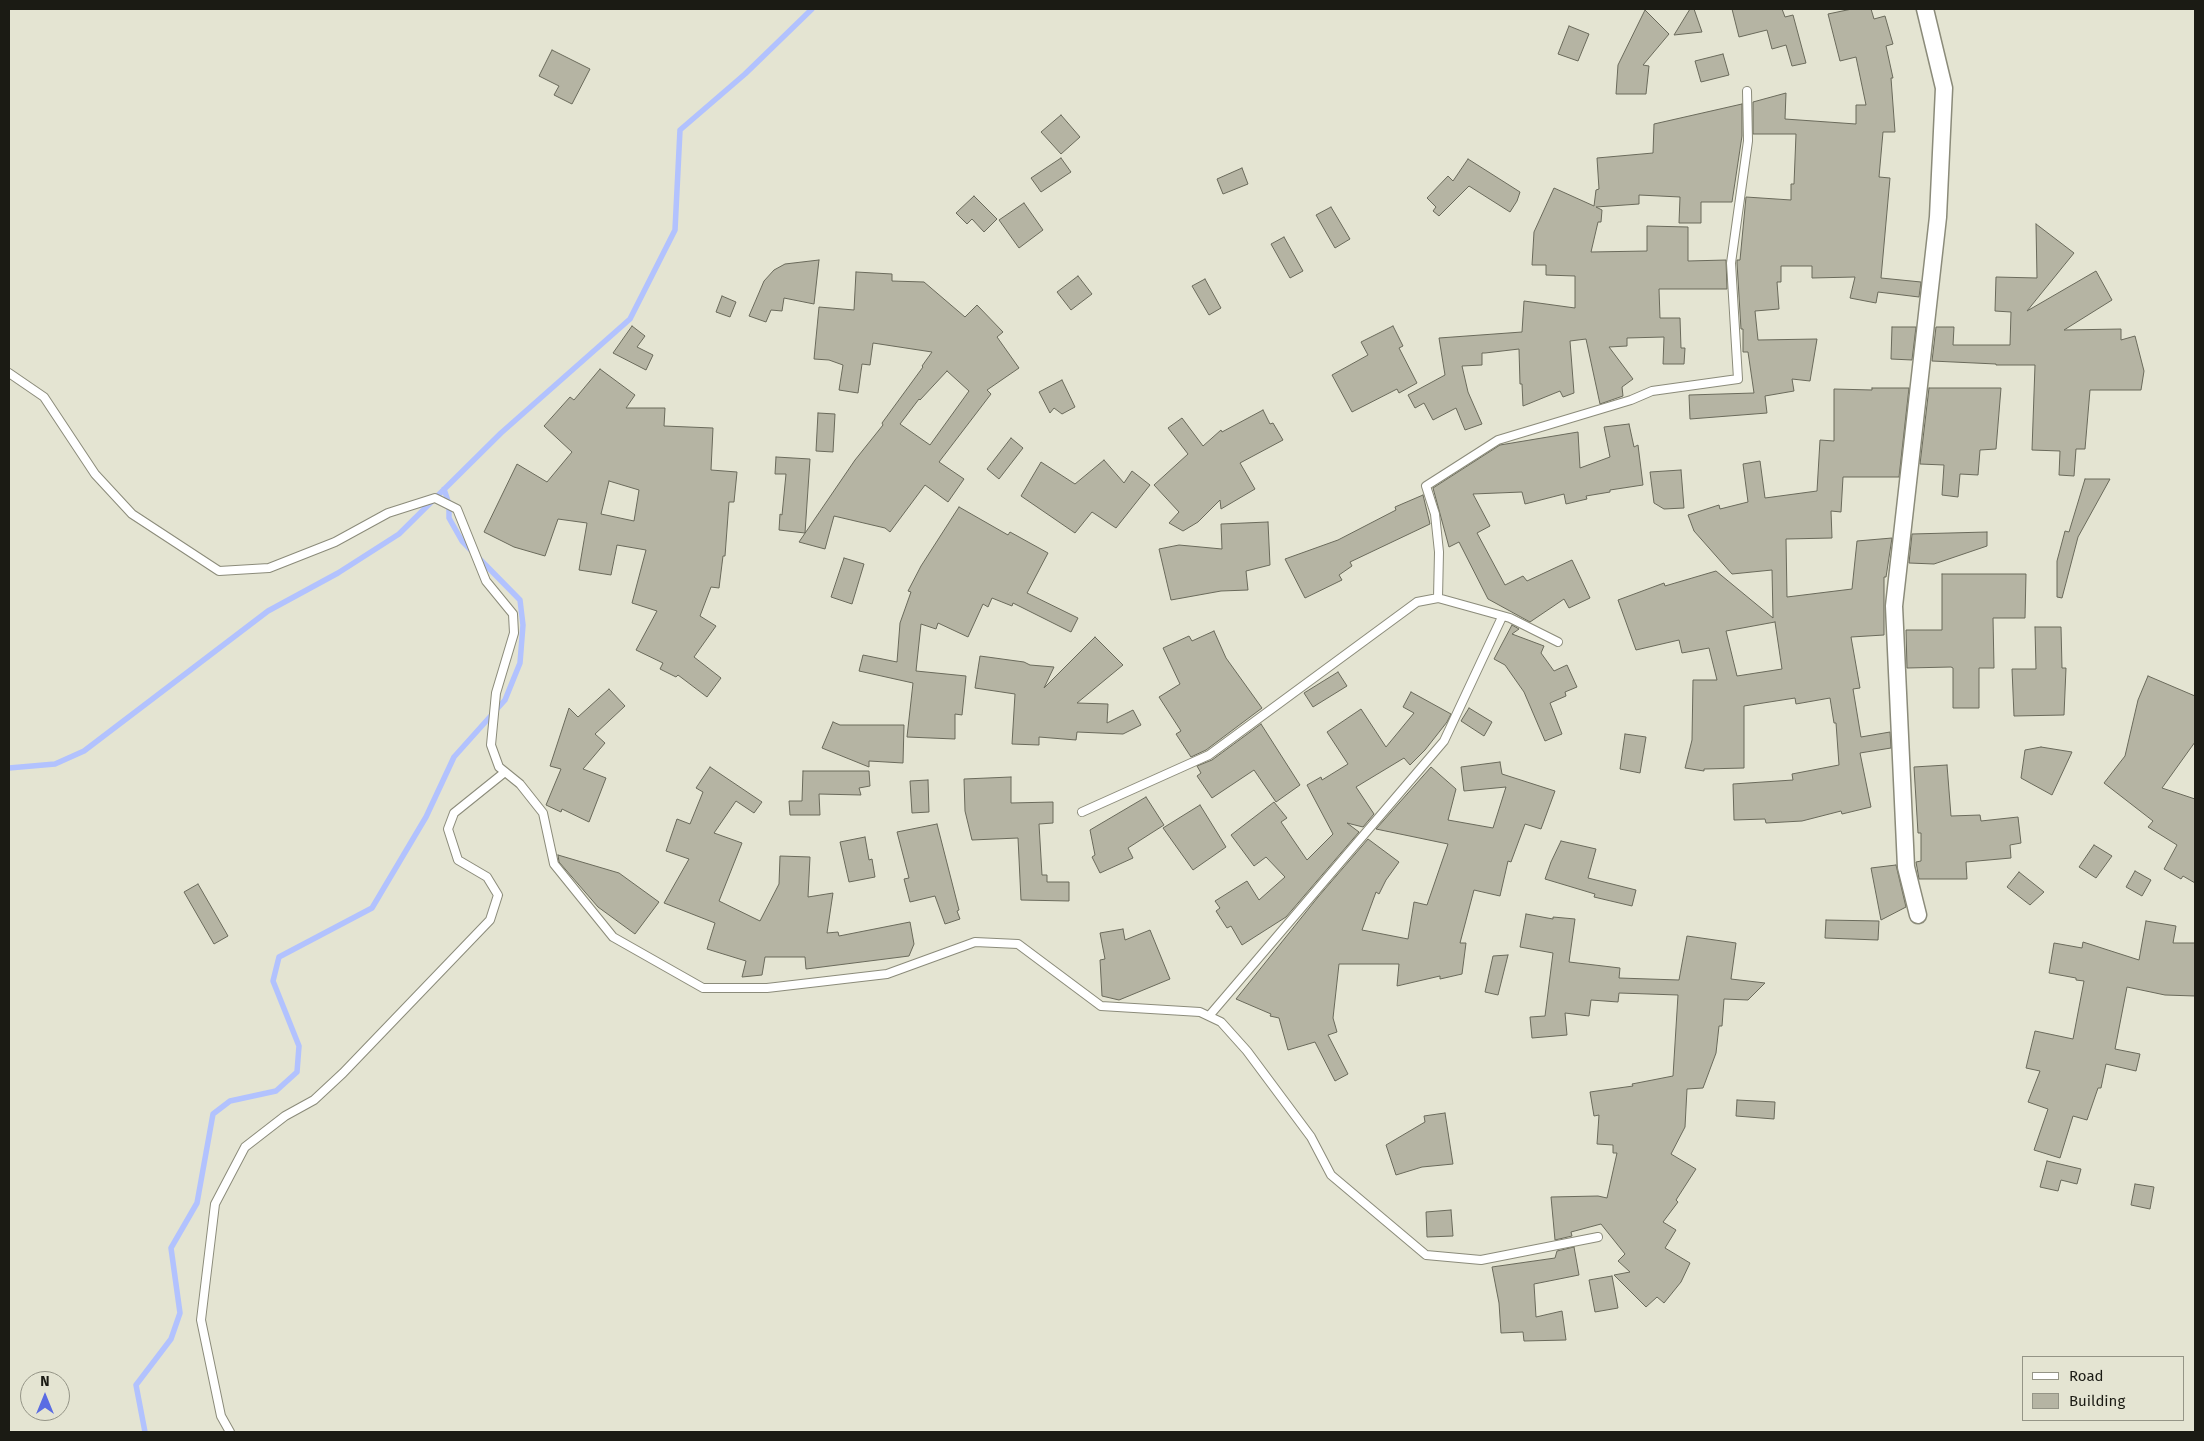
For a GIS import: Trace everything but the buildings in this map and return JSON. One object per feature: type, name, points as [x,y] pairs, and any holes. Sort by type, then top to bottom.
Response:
[{"type":"street","points":[[1918,915],[1906,867],[1894,606],[1938,217],[1944,88],[1925,9]]},
{"type":"lane","points":[[1438,598],[1439,552],[1435,514],[1426,486],[1498,440],[1631,400],[1652,391],[1738,379],[1731,263],[1748,141],[1747,91]]},
{"type":"lane","points":[[9,373],[44,397],[95,474],[132,514],[219,571],[268,568],[335,542],[388,513],[435,498],[457,509],[486,581],[513,614],[514,633],[496,692],[490,745],[499,767],[520,784],[543,813],[554,864],[613,937],[703,988],[767,988],[888,974],[975,942],[1018,944],[1101,1006],[1200,1012],[1221,1022],[1247,1051],[1311,1137],[1331,1175],[1426,1255],[1481,1260],[1598,1237]]},
{"type":"lane","points":[[1082,812],[1208,755],[1417,602],[1438,598],[1502,617],[1558,642]]},
{"type":"lane","points":[[1209,1016],[1444,741],[1502,617]]},
{"type":"lane","points":[[230,1432],[221,1416],[201,1320],[215,1204],[245,1147],[285,1116],[314,1100],[343,1073],[490,920],[498,895],[487,877],[458,860],[448,829],[454,813],[505,772]]},
{"type":"waterway","points":[[9,768],[55,764],[84,751],[268,611],[338,573],[399,534],[501,433],[630,319],[675,230],[680,130],[745,74],[812,9]]},
{"type":"waterway","points":[[145,1432],[136,1385],[171,1339],[180,1313],[171,1248],[197,1203],[213,1114],[230,1101],[276,1091],[297,1072],[299,1046],[273,981],[279,957],[372,908],[426,817],[454,757],[505,700],[520,663],[523,625],[520,600],[462,541],[449,518],[449,504],[444,489]]}]
